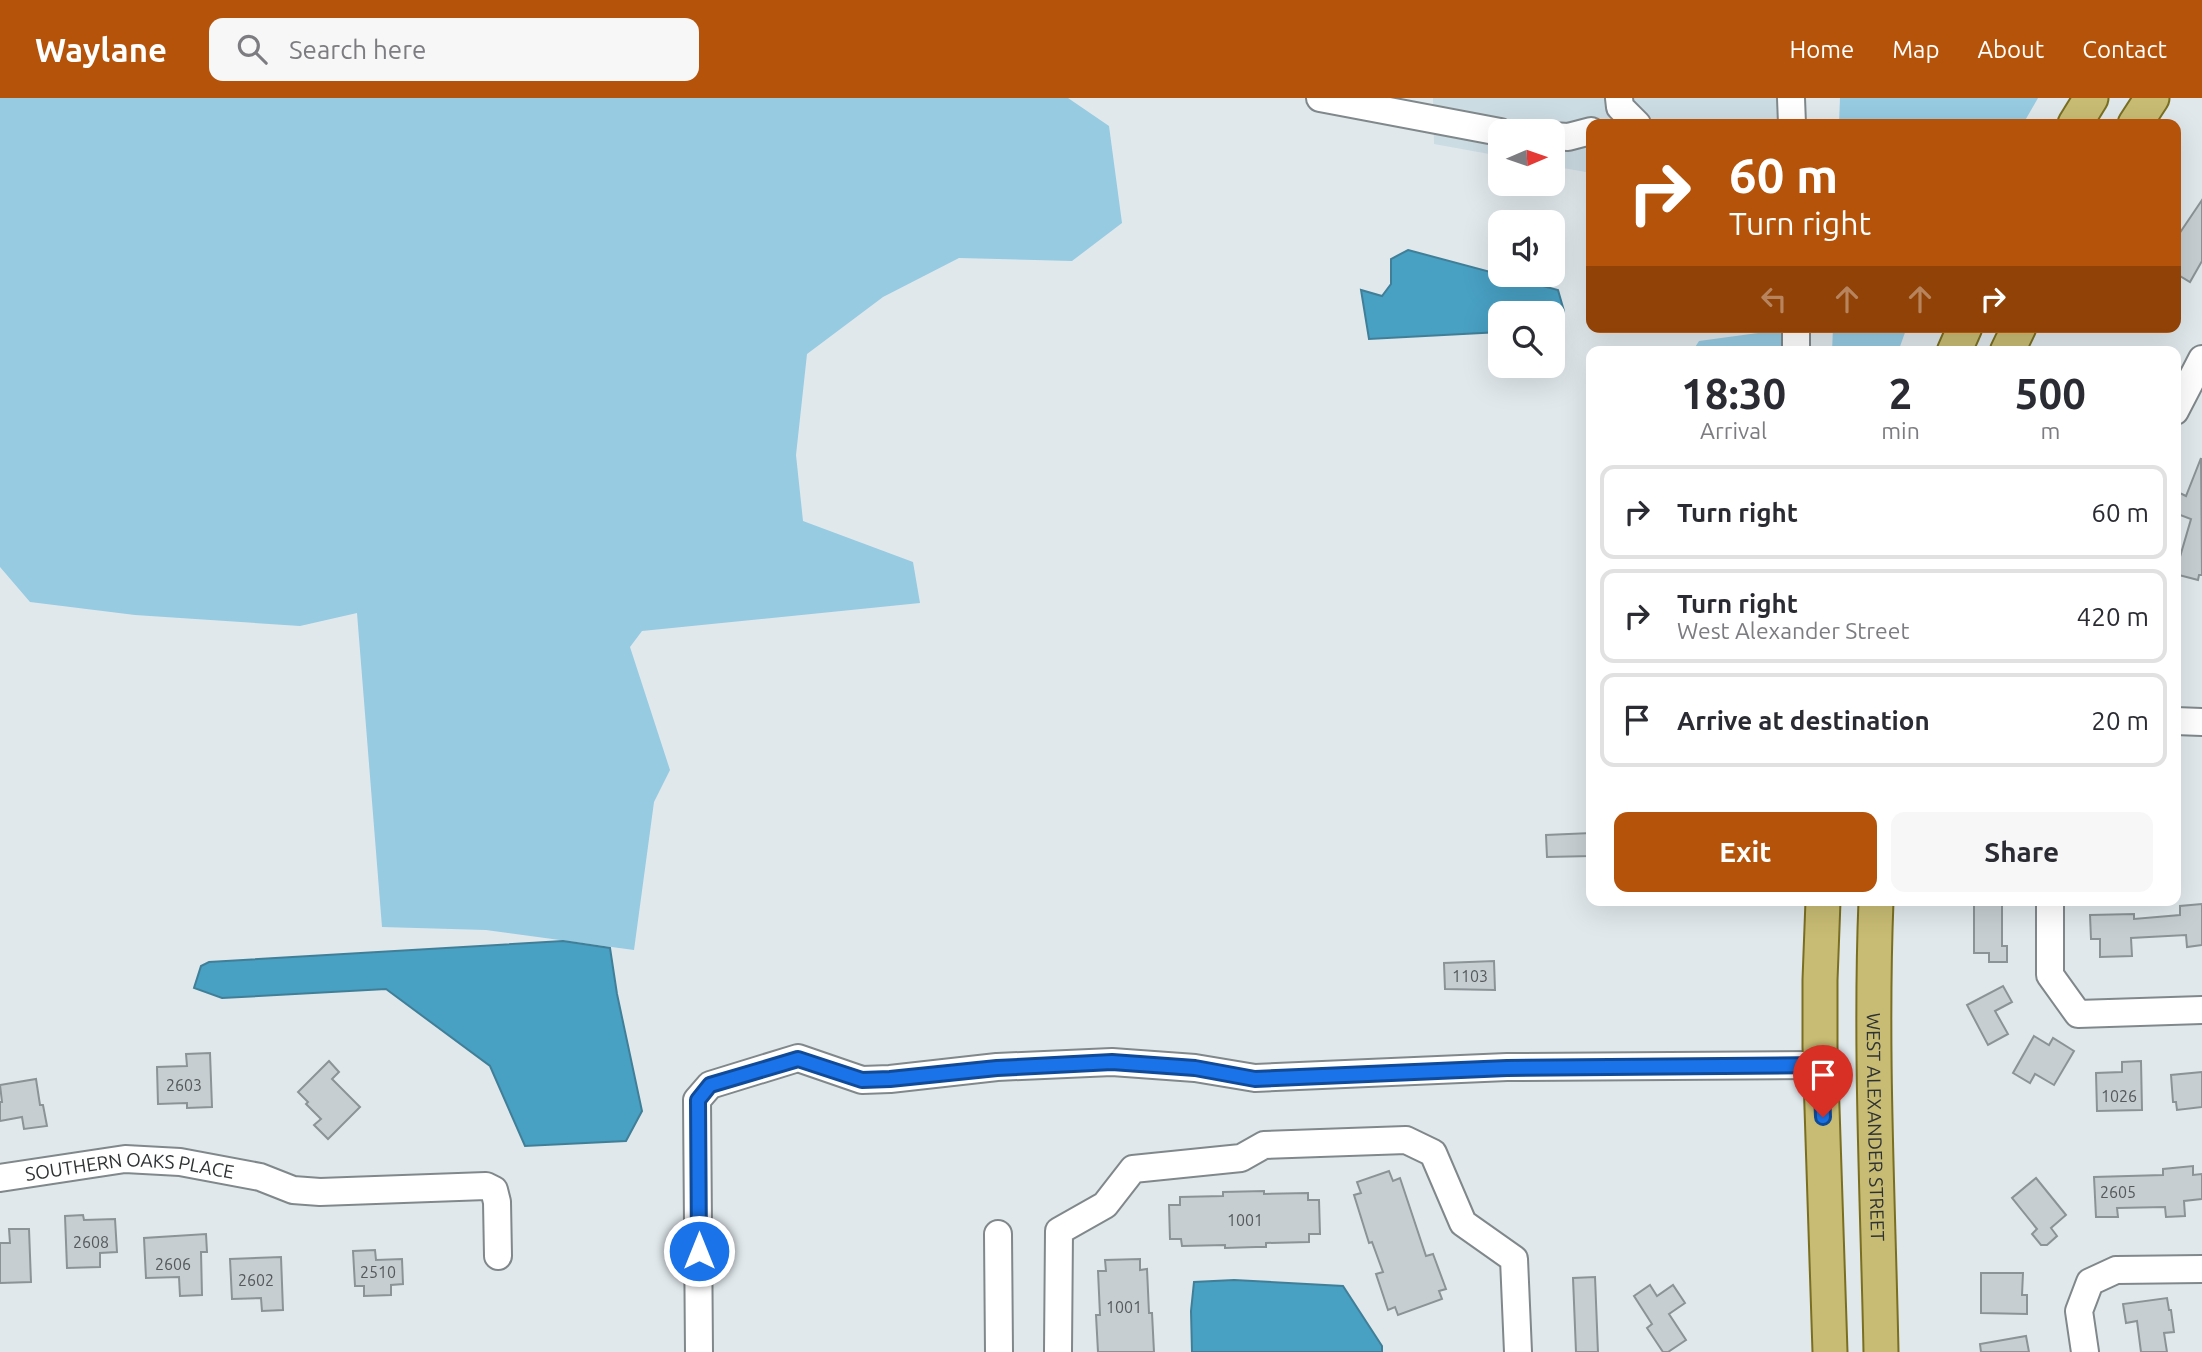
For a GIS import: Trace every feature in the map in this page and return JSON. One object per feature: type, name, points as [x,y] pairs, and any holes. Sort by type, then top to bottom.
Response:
[{"type":"main road","points":[[2078,119],[2091,98]]},
{"type":"main road","points":[[2138,119],[2152,98]]},
{"type":"main road","points":[[1823,906],[1821,1065],[1830,1352]]},
{"type":"main road","name":"WEST ALEXANDER STREET","points":[[1876,906],[1873,964],[1881,1352]]},
{"type":"street","points":[[1320,98],[1488,130]]},
{"type":"street","points":[[1791,98],[1791,119]]},
{"type":"street","points":[[1565,137],[1586,132]]},
{"type":"street","points":[[2181,399],[2202,359]]},
{"type":"street","points":[[2181,720],[2202,722]]},
{"type":"street","points":[[2050,906],[2050,975],[2078,1014],[2202,1010]]},
{"type":"street","points":[[699,1352],[698,1100],[710,1085],[798,1059],[862,1080],[997,1068],[1112,1062],[1195,1068],[1255,1079],[1507,1068],[1821,1065]]},
{"type":"street","points":[[1058,1352],[1059,1231],[1105,1205],[1133,1169],[1241,1158],[1264,1145],[1406,1140],[1433,1153],[1463,1223],[1514,1259],[1518,1352]]},
{"type":"street","name":"SOUTHERN OAKS PLACE","points":[[0,1178],[125,1159],[180,1162],[260,1177],[293,1190],[320,1192],[486,1186],[494,1190],[497,1202],[498,1256]]},
{"type":"street","points":[[998,1234],[999,1352]]},
{"type":"street","points":[[2085,1352],[2079,1311],[2090,1282],[2116,1270],[2202,1269]]},
{"type":"shaded area","points":[[0,98],[1068,98],[1109,126],[1122,223],[1072,261],[959,258],[883,297],[807,354],[796,455],[803,521],[913,562],[920,603],[642,631],[630,647],[670,770],[654,802],[634,950],[486,930],[382,927],[357,613],[300,626],[135,615],[30,602],[0,567]]},
{"type":"shaded area","points":[[1433,98],[1803,98],[1803,119],[1586,119],[1586,172],[1565,168],[1565,119],[1488,119],[1488,154],[1434,144]]},
{"type":"shaded area","points":[[1840,98],[2038,98],[2026,119],[1839,119]]},
{"type":"shaded area","points":[[1408,250],[1488,271],[1488,287],[1547,287],[1558,290],[1561,301],[1488,301],[1488,333],[1369,339],[1361,290],[1382,296],[1391,284],[1391,259]]},
{"type":"shaded area","points":[[1757,333],[1793,333],[1792,346],[1696,346],[1699,341]]},
{"type":"shaded area","points":[[1833,333],[1905,333],[1900,346],[1832,346]]},
{"type":"shaded area","points":[[563,941],[610,948],[642,1111],[626,1141],[525,1146],[490,1066],[386,989],[222,998],[194,988],[201,966],[209,962]]},
{"type":"shaded area","points":[[1234,1280],[1343,1286],[1382,1346],[1382,1352],[1192,1352],[1191,1311],[1194,1282]]},
{"type":"building","points":[[2202,200],[2202,261],[2190,282],[2181,277],[2181,231]]},
{"type":"building","points":[[2201,458],[2202,575],[2199,575],[2198,580],[2181,576],[2181,553],[2191,519],[2181,515],[2181,494],[2186,496]]},
{"type":"building","points":[[1586,833],[1586,856],[1547,857],[1546,835]]},
{"type":"building","points":[[2202,904],[2202,945],[2187,947],[2186,935],[2131,938],[2132,956],[2100,957],[2100,939],[2091,939],[2090,915],[2134,914],[2134,919],[2180,915],[2181,906]]},
{"type":"building","points":[[1974,906],[2002,906],[2002,946],[2007,946],[2007,962],[1989,962],[1989,953],[1974,953]]},
{"type":"building","points":[[1494,961],[1495,990],[1445,989],[1444,963]]},
{"type":"building","points":[[2003,986],[2012,1002],[1995,1011],[2008,1034],[1988,1045],[1967,1005]]},
{"type":"building","points":[[2034,1036],[2049,1045],[2053,1038],[2074,1051],[2054,1085],[2035,1074],[2030,1083],[2013,1073]]},
{"type":"building","points":[[210,1053],[212,1107],[187,1108],[187,1103],[158,1104],[157,1067],[187,1066],[186,1054]]},
{"type":"building","points":[[329,1061],[339,1072],[332,1079],[360,1107],[328,1139],[314,1125],[321,1119],[298,1092]]},
{"type":"building","points":[[2141,1061],[2142,1110],[2097,1111],[2096,1073],[2122,1072],[2122,1062]]},
{"type":"building","points":[[2202,1072],[2202,1107],[2177,1110],[2176,1102],[2173,1102],[2171,1075]]},
{"type":"building","points":[[36,1079],[47,1126],[24,1129],[22,1117],[0,1121],[0,1085]]},
{"type":"building","points":[[2193,1166],[2193,1175],[2202,1174],[2202,1199],[2184,1201],[2185,1216],[2166,1217],[2165,1207],[2117,1208],[2118,1217],[2096,1217],[2094,1177],[2163,1175],[2163,1169]]},
{"type":"building","points":[[1389,1171],[1393,1181],[1400,1178],[1426,1256],[1433,1254],[1446,1289],[1439,1291],[1442,1299],[1398,1315],[1395,1307],[1388,1310],[1376,1274],[1383,1272],[1372,1242],[1369,1243],[1354,1195],[1361,1193],[1357,1182]]},
{"type":"building","points":[[2036,1178],[2066,1215],[2051,1228],[2057,1236],[2047,1245],[2041,1245],[2032,1234],[2037,1229],[2012,1198]]},
{"type":"building","points":[[1264,1191],[1264,1194],[1308,1193],[1308,1200],[1319,1200],[1320,1234],[1309,1234],[1309,1242],[1266,1243],[1266,1247],[1182,1246],[1181,1239],[1170,1239],[1169,1205],[1180,1205],[1180,1197]]},
{"type":"building","points":[[83,1215],[84,1220],[115,1219],[117,1252],[100,1253],[100,1267],[67,1268],[65,1216]]},
{"type":"building","points":[[9,1229],[29,1229],[31,1282],[0,1283],[0,1243],[10,1243]]},
{"type":"building","points":[[206,1234],[207,1252],[201,1252],[202,1295],[180,1296],[179,1277],[146,1278],[144,1238]]},
{"type":"building","points":[[375,1250],[376,1260],[402,1259],[403,1284],[391,1285],[391,1295],[364,1296],[364,1286],[355,1286],[353,1251]]},
{"type":"building","points":[[281,1257],[283,1310],[262,1311],[261,1298],[232,1299],[230,1259]]},
{"type":"building","points":[[1140,1259],[1140,1270],[1147,1269],[1154,1352],[1098,1352],[1098,1271],[1106,1271],[1105,1260]]},
{"type":"building","points":[[1981,1273],[2023,1273],[2022,1295],[2027,1295],[2027,1314],[1981,1313]]},
{"type":"building","points":[[1595,1277],[1598,1352],[1576,1352],[1573,1278]]},
{"type":"building","points":[[1650,1285],[1657,1296],[1673,1285],[1685,1303],[1669,1314],[1686,1340],[1668,1352],[1663,1352],[1647,1328],[1652,1324],[1634,1296]]},
{"type":"building","points":[[2167,1298],[2174,1332],[2164,1333],[2167,1352],[2141,1352],[2137,1321],[2126,1323],[2123,1304]]},
{"type":"building","points":[[2026,1336],[2029,1352],[1981,1352],[1980,1344]]},
{"type":"route","points":[[699,1251],[698,1100],[710,1085],[798,1059],[862,1080],[997,1068],[1112,1062],[1195,1068],[1255,1079],[1507,1068],[1821,1065],[1823,1117]]}]
